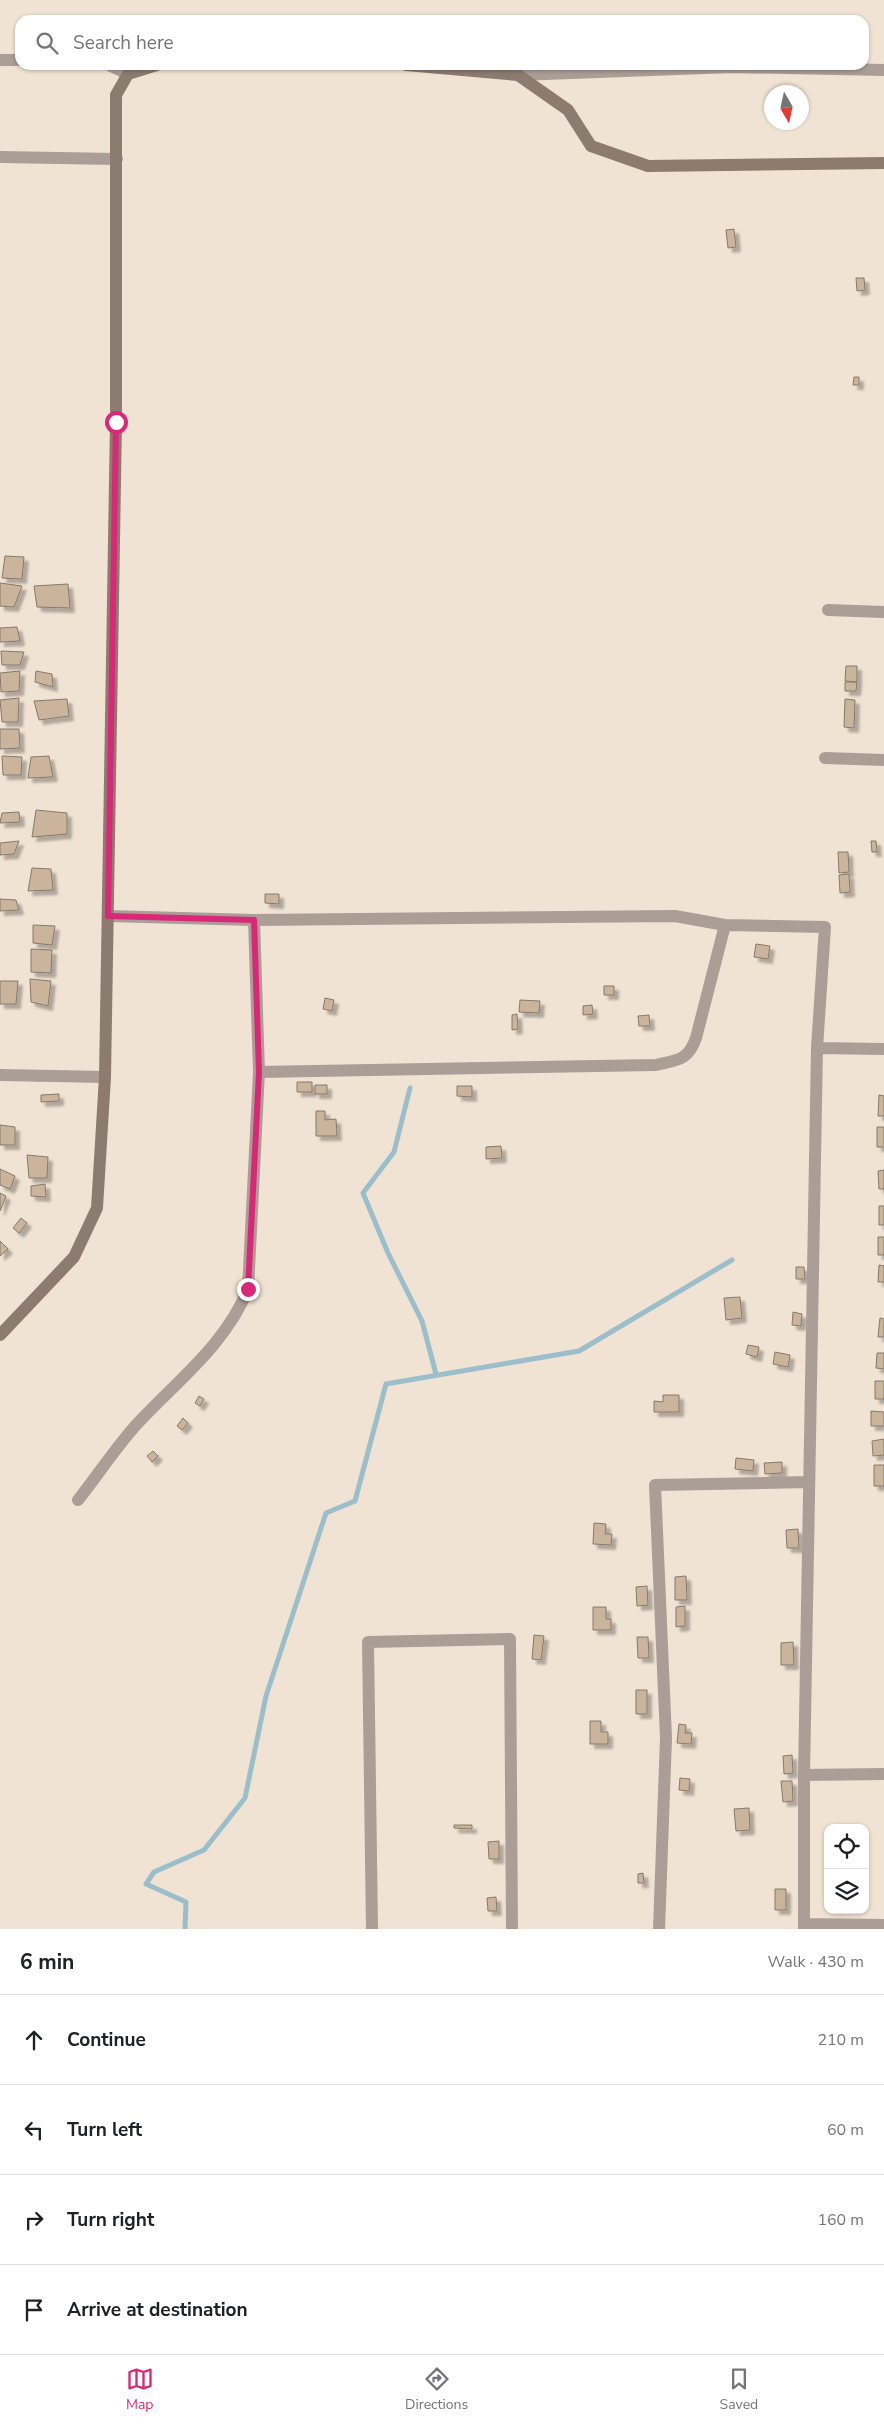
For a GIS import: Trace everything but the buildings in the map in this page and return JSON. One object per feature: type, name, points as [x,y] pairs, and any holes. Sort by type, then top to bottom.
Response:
[{"type":"street","points":[[0,60],[15,60]]},
{"type":"street","points":[[120,70],[128,74],[141,70]]},
{"type":"street","points":[[462,70],[518,75],[652,70]]},
{"type":"street","points":[[869,70],[884,70]]},
{"type":"street","points":[[0,1335],[74,1256],[97,1208],[105,1077],[108,916],[116,422],[116,95],[128,74]]},
{"type":"street","points":[[518,75],[568,110],[591,146],[648,166],[884,163]]},
{"type":"street","points":[[0,157],[117,159]]},
{"type":"street","points":[[828,610],[884,612]]},
{"type":"street","points":[[825,758],[884,760]]},
{"type":"street","points":[[108,916],[254,920],[675,916],[725,924],[825,927],[817,1048],[804,1776],[804,1927],[884,1925]]},
{"type":"street","points":[[78,1500],[136,1425],[202,1358],[239,1311],[248,1289],[251,1267],[250,1222],[259,1072],[254,920]]},
{"type":"street","points":[[259,1072],[656,1065],[682,1059],[691,1051],[696,1038],[725,924]]},
{"type":"street","points":[[817,1048],[884,1049]]},
{"type":"street","points":[[0,1075],[105,1077]]},
{"type":"street","points":[[659,1929],[666,1738],[655,1485],[809,1482]]},
{"type":"street","points":[[372,1929],[368,1642],[510,1639],[512,1929]]},
{"type":"street","points":[[804,1776],[884,1774]]},
{"type":"waterway","points":[[410,1088],[394,1152],[363,1193],[388,1253],[422,1321],[436,1374]]},
{"type":"waterway","points":[[185,1929],[186,1902],[146,1884],[154,1872],[204,1850],[245,1798],[266,1696],[326,1513],[355,1501],[386,1384],[579,1351],[732,1260]]},
{"type":"route","points":[[116,422],[108,916],[254,920],[259,1072],[250,1222],[251,1267],[248,1289]]}]
